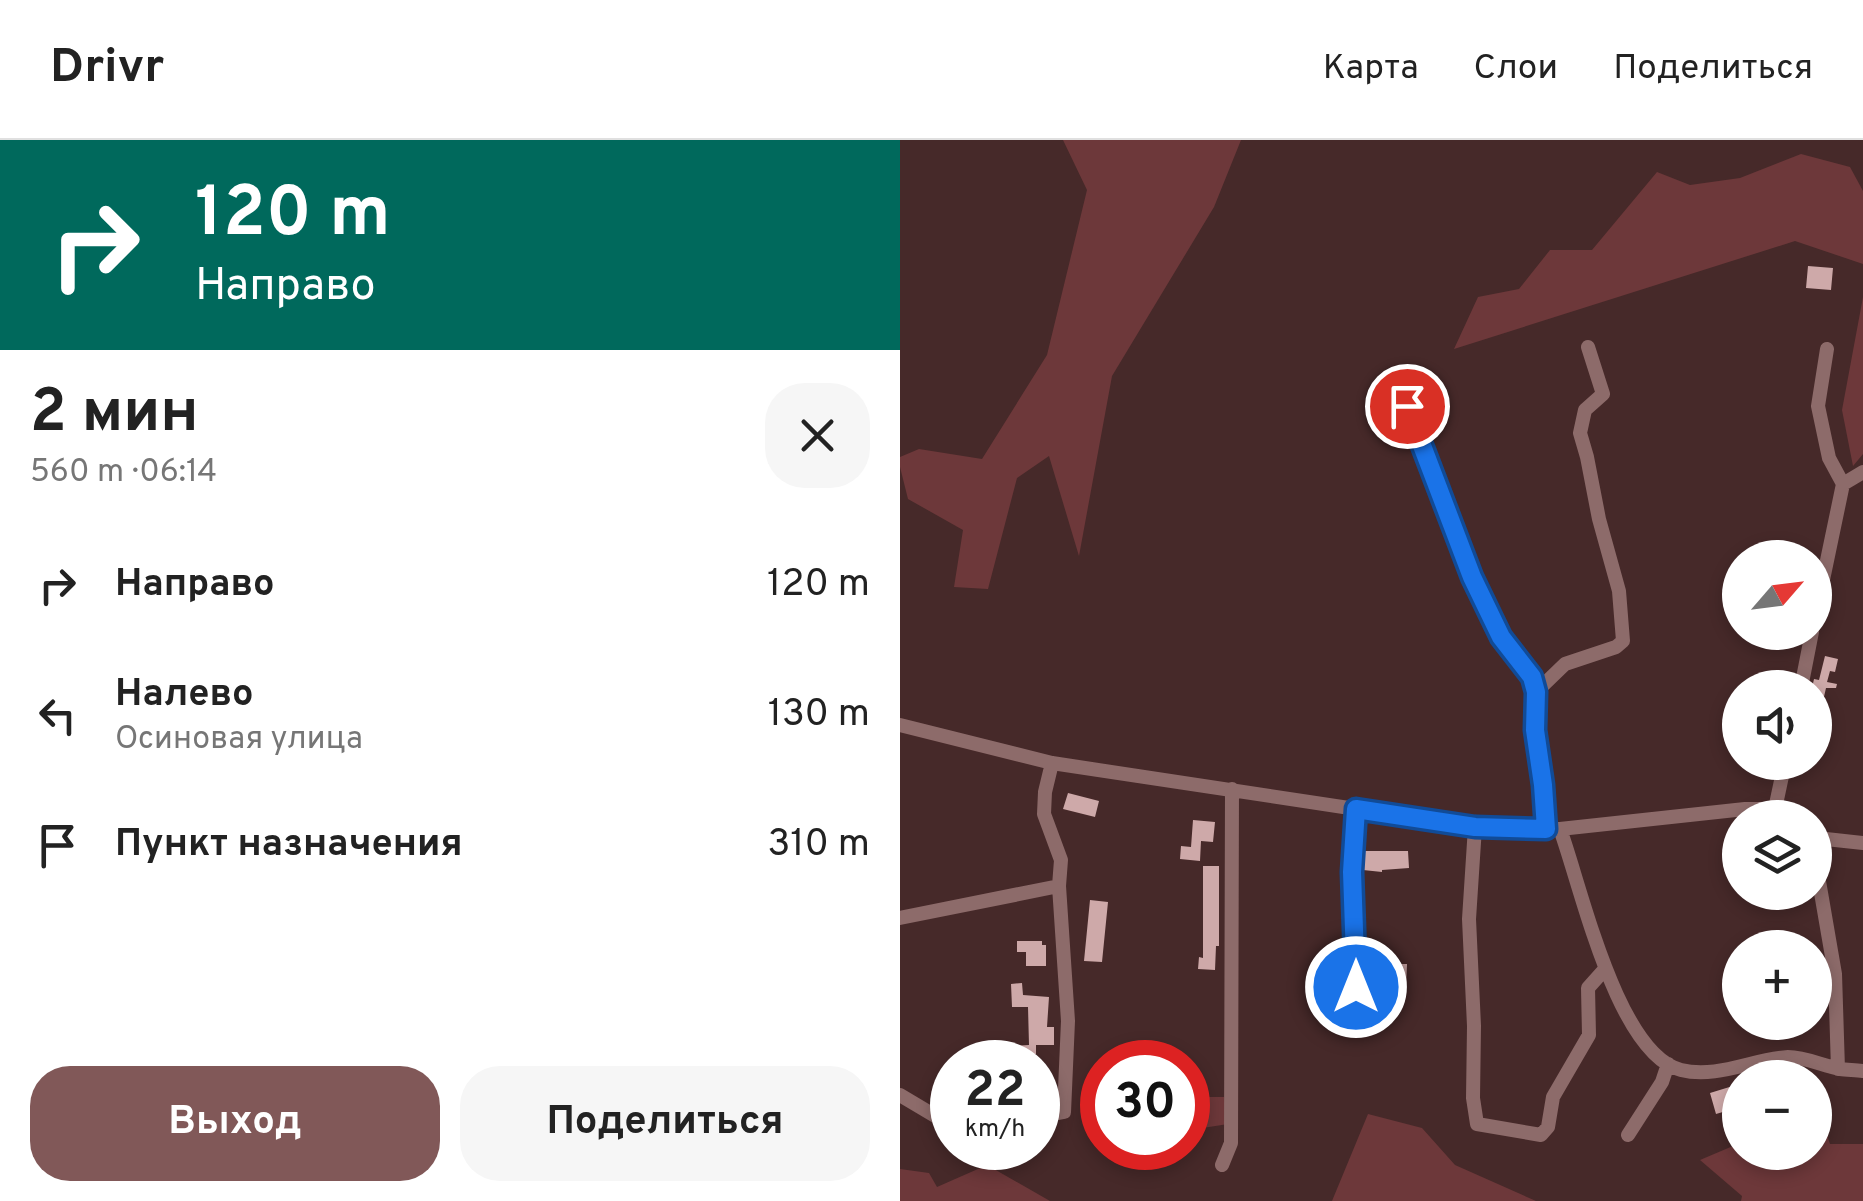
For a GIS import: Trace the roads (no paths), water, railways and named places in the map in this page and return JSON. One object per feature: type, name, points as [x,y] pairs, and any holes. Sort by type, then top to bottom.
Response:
[{"type":"street","points":[[1536,692],[1565,664],[1616,648],[1623,641],[1619,591],[1580,432],[1585,410],[1603,394],[1588,347]]},
{"type":"street","points":[[1826,349],[1818,406],[1830,458],[1843,484],[1831,540]]},
{"type":"street","points":[[1407,406],[1472,577],[1501,637],[1532,677],[1536,692],[1535,730],[1553,829],[1605,969],[1620,1004],[1641,1037],[1668,1064],[1682,1070],[1716,1071],[1788,1057],[1863,1071]]},
{"type":"street","points":[[1843,484],[1863,472]]},
{"type":"street","points":[[900,725],[1052,763],[1475,827],[1553,829],[1722,811]]},
{"type":"street","points":[[1052,763],[1044,814],[1061,860],[1058,886],[1068,1022],[1064,1112],[1060,1113]]},
{"type":"street","points":[[1222,1166],[1231,1143],[1232,789]]},
{"type":"street","points":[[1356,809],[1352,872],[1356,1026]]},
{"type":"street","points":[[1475,827],[1469,919],[1474,1026],[1472,1098],[1477,1124],[1541,1135],[1548,1127],[1553,1096],[1589,1034],[1588,988],[1605,969]]},
{"type":"street","points":[[1832,840],[1863,843]]},
{"type":"street","points":[[900,918],[1058,886]]},
{"type":"street","points":[[1824,910],[1836,974],[1838,1068]]},
{"type":"street","points":[[1628,1135],[1662,1082],[1668,1064]]},
{"type":"street","points":[[900,1095],[930,1113]]}]
